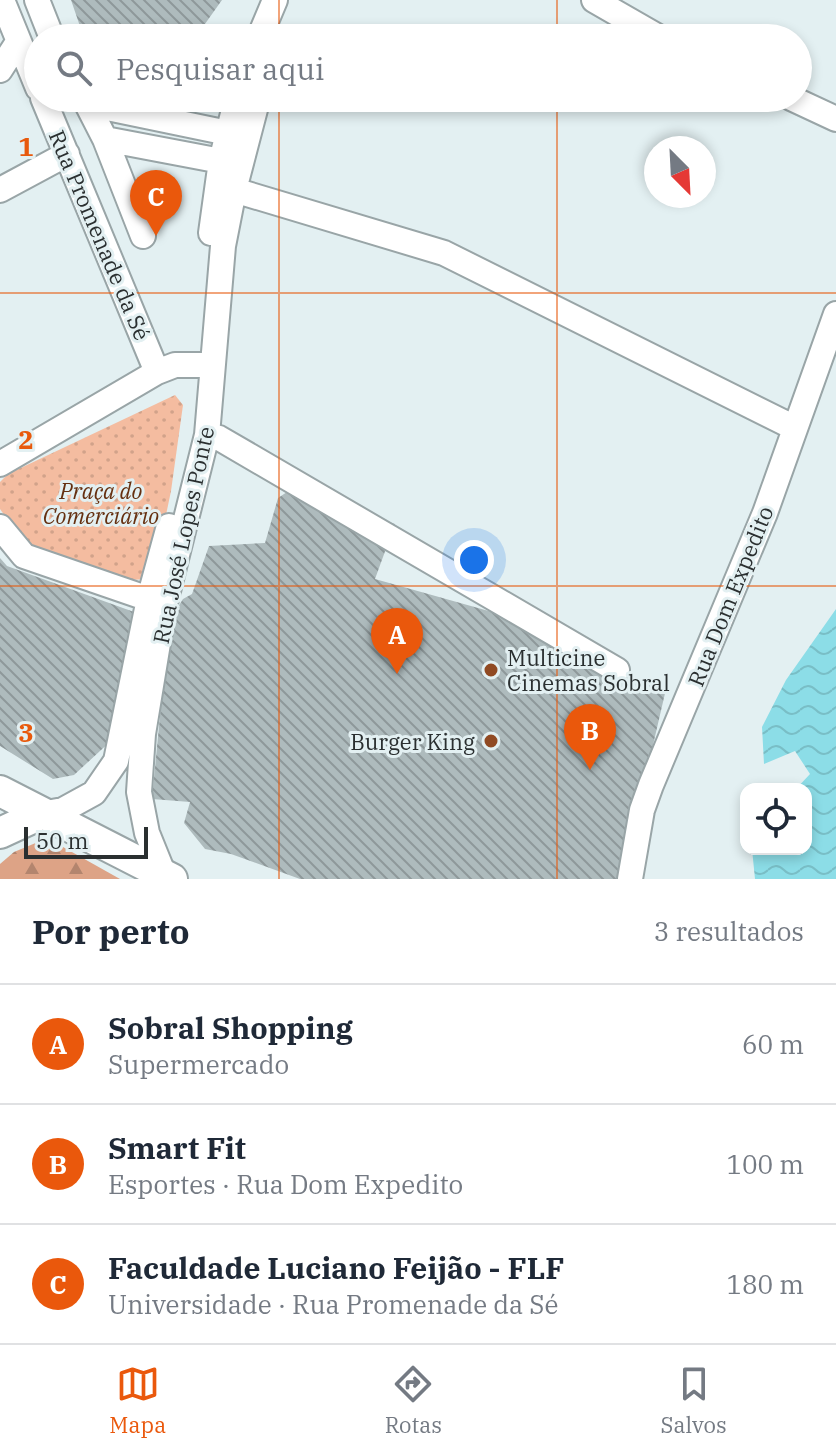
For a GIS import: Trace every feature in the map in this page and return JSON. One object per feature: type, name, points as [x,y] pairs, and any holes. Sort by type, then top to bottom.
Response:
[{"type":"main road","points":[[0,791],[168,877]]},
{"type":"main road","points":[[0,833],[41,814]]},
{"type":"street","points":[[2,0],[24,56]]},
{"type":"street","points":[[37,0],[46,24]]},
{"type":"street","points":[[265,24],[275,0]]},
{"type":"street","points":[[281,24],[290,0]]},
{"type":"street","points":[[594,0],[636,24]]},
{"type":"street","points":[[0,70],[18,42]]},
{"type":"street","points":[[812,108],[836,119]]},
{"type":"street","name":"Rua Promenade da Sé","points":[[49,112],[157,372]]},
{"type":"street","points":[[92,112],[143,236]]},
{"type":"street","points":[[135,112],[228,133]]},
{"type":"street","name":"Rua José Lopes Ponte","points":[[168,877],[147,833],[139,792],[142,743],[164,607],[207,435],[204,364],[221,161],[233,112]]},
{"type":"street","name":"Rua José Lopes Ponte","points":[[41,814],[63,810],[94,793],[116,761],[149,599],[193,432],[234,190],[236,112]]},
{"type":"street","points":[[105,139],[221,161]]},
{"type":"street","points":[[0,190],[67,154]]},
{"type":"street","points":[[234,190],[444,253],[795,428]]},
{"type":"street","name":"Rua Dom Expedito","points":[[630,879],[642,810],[651,785],[765,513],[836,314]]},
{"type":"street","points":[[0,464],[157,372],[175,365],[204,364]]},
{"type":"street","points":[[207,435],[219,438],[617,670]]},
{"type":"street","points":[[0,527],[24,556],[149,599]]},
{"type":"green space","name":"Praça do Comerciário","points":[[175,395],[183,405],[171,491],[155,568],[147,579],[131,580],[44,554],[21,539],[0,509],[0,482],[8,474]]},
{"type":"green space","points":[[38,842],[63,847],[120,879],[0,879],[0,864],[14,852]]},
{"type":"water","points":[[836,609],[836,879],[755,879],[753,855],[812,855],[812,783],[802,783],[810,774],[795,751],[764,764],[762,727],[786,680]]},
{"type":"building","points":[[71,0],[222,0],[205,24],[79,24]]},
{"type":"building","points":[[290,490],[395,524],[375,579],[542,626],[590,659],[666,689],[622,879],[300,879],[231,854],[205,849],[184,823],[190,802],[152,799],[162,695],[178,607],[183,599],[192,594],[209,546],[265,543],[278,498]]},
{"type":"building","points":[[0,558],[7,566],[134,612],[113,739],[74,775],[53,779],[0,746]]},
{"type":"place","name":"Faculdade Luciano Feijão - FLF","points":[[156,236]]},
{"type":"place","name":"Multicine Cinemas Sobral","points":[[491,670]]},
{"type":"place","name":"Sobral Shopping","points":[[397,674]]},
{"type":"place","name":"Burger King","points":[[491,741]]},
{"type":"place","name":"Smart Fit","points":[[590,770]]}]
